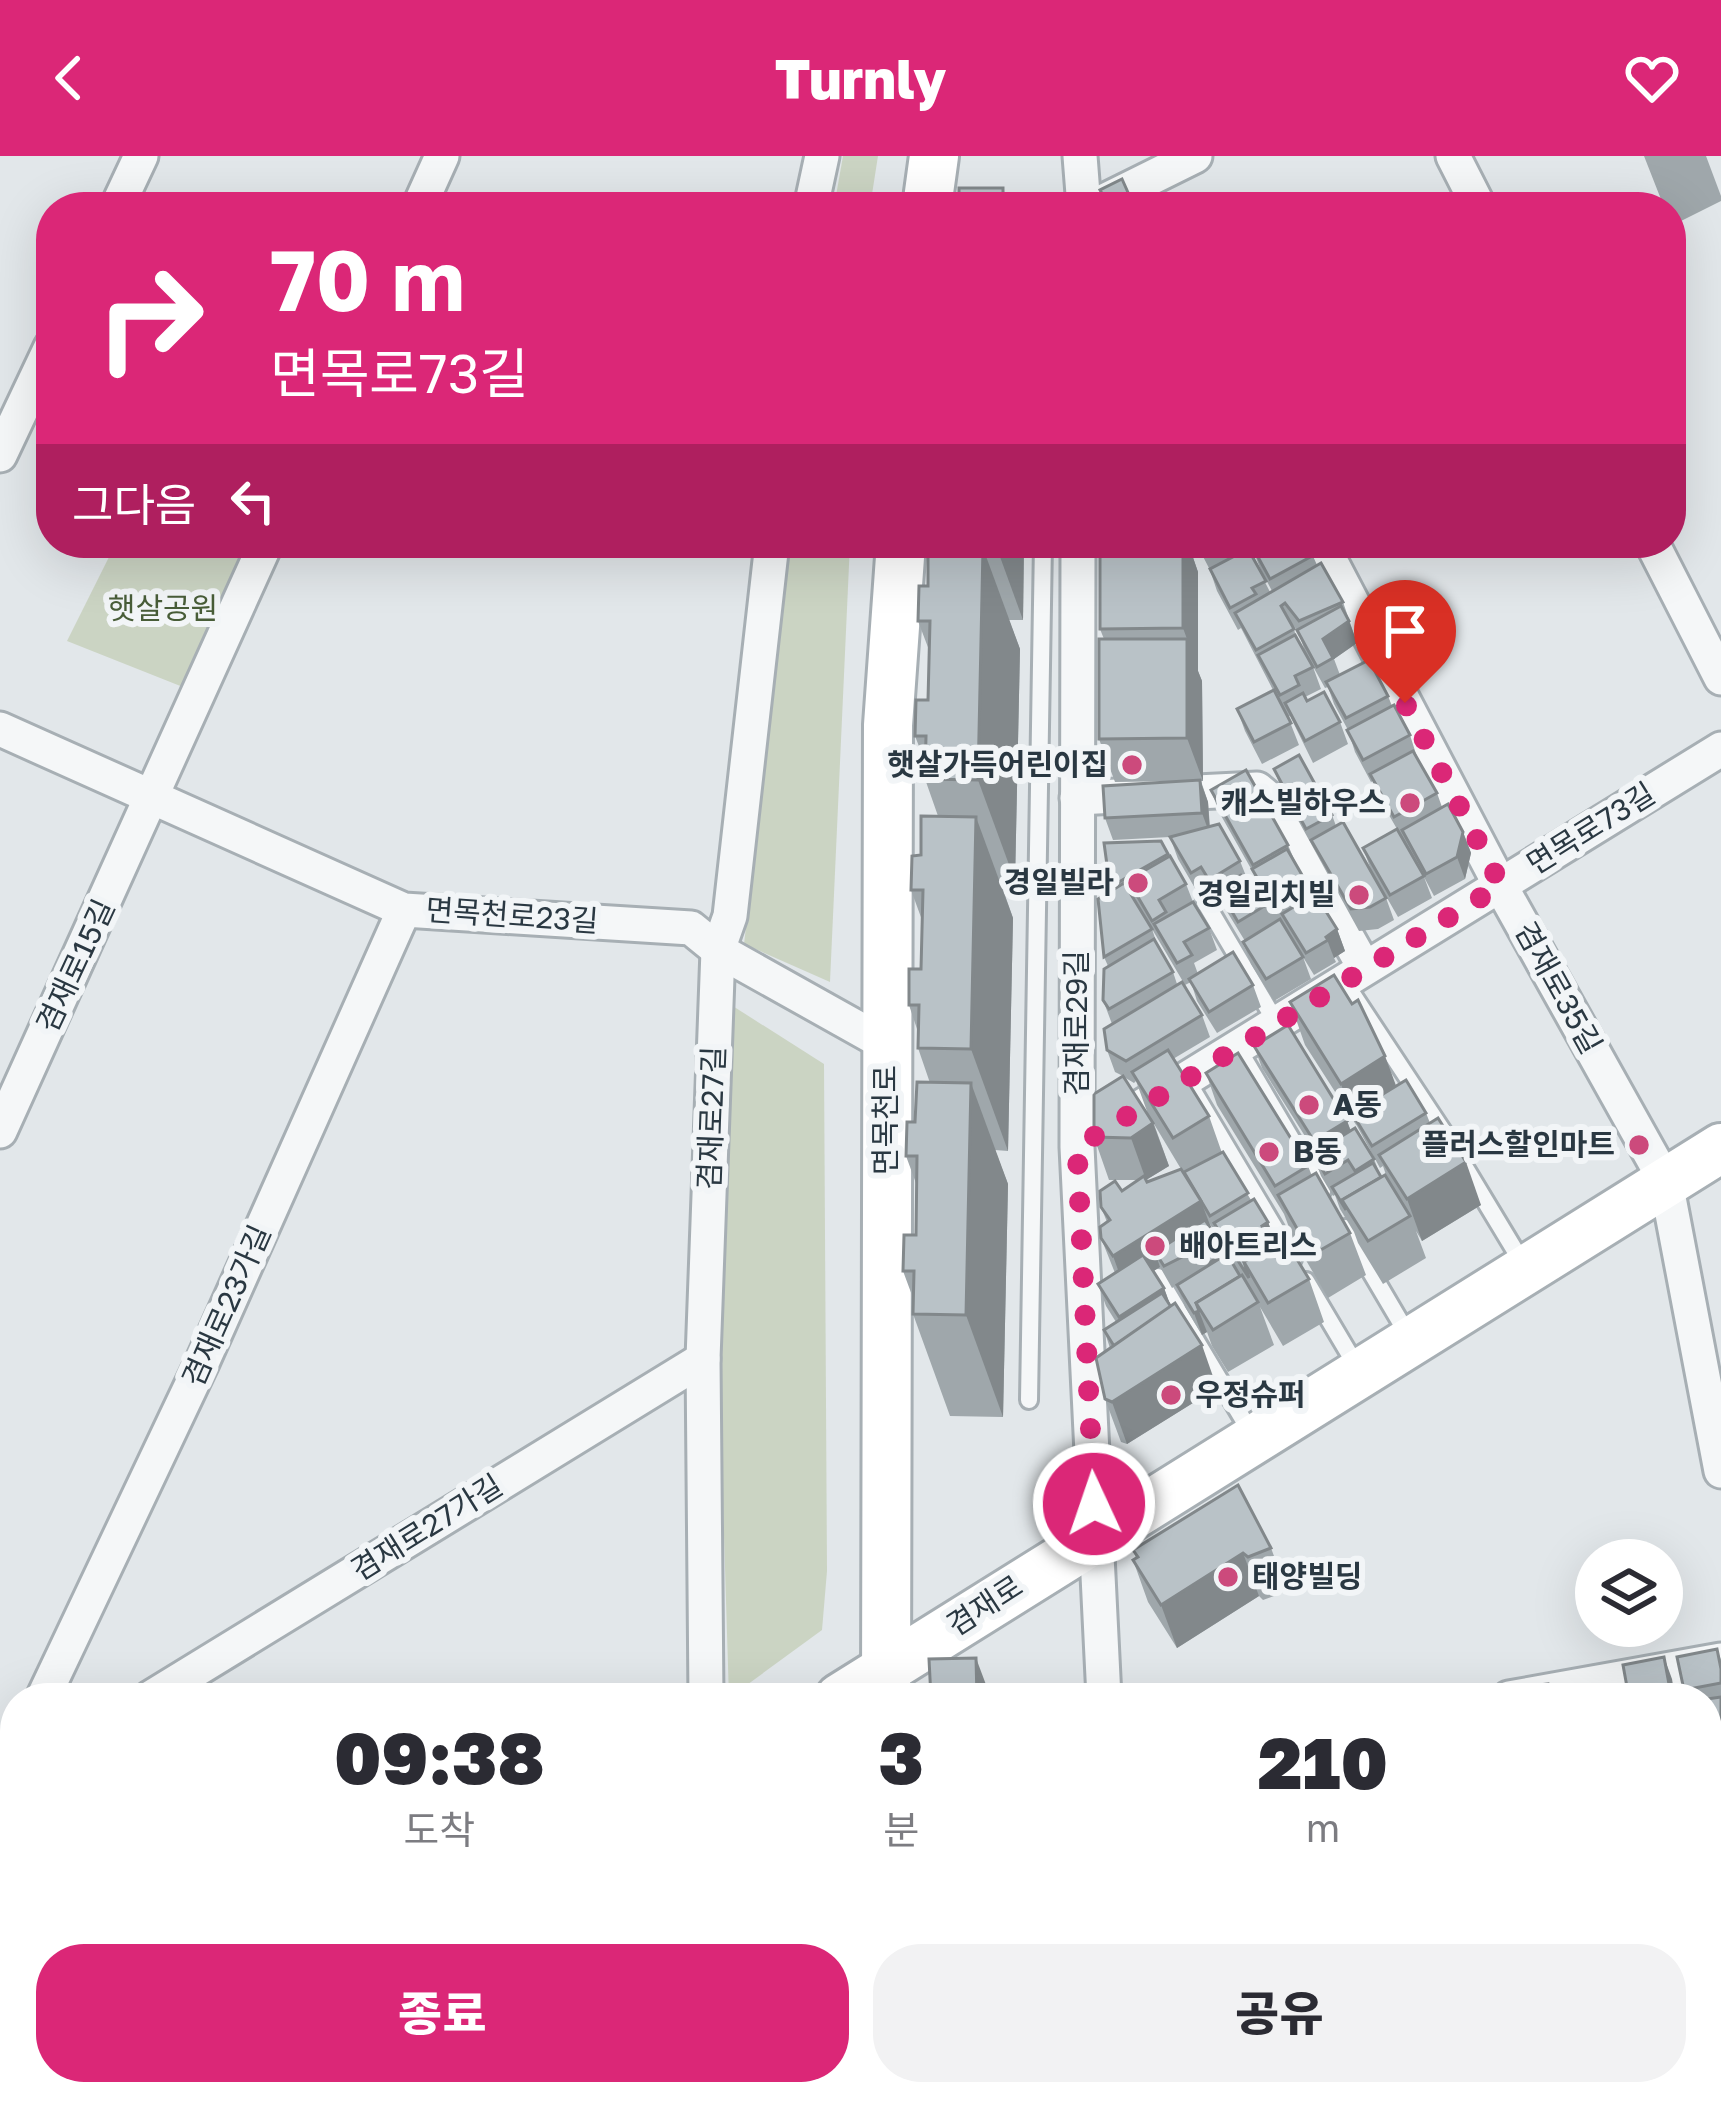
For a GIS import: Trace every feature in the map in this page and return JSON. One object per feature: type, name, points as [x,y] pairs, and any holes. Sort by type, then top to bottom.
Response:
[{"type":"main road","points":[[930,192],[934,156]]},
{"type":"main road","name":"면목천로","points":[[885,1683],[888,724],[900,558]]},
{"type":"main road","name":"겸재로","points":[[886,1683],[1095,1535],[1721,1148]]},
{"type":"street","points":[[124,192],[141,156]]},
{"type":"street","points":[[425,192],[442,156]]},
{"type":"street","points":[[815,192],[822,156]]},
{"type":"street","points":[[1080,156],[1086,192]]},
{"type":"street","points":[[1147,192],[1195,156]]},
{"type":"street","points":[[1453,156],[1471,192]]},
{"type":"street","points":[[0,455],[36,379]]},
{"type":"street","name":"겸재로15길","points":[[0,1131],[259,558]]},
{"type":"street","name":"겸재로27길","points":[[706,1683],[703,1359],[718,950],[730,916],[770,558]]},
{"type":"street","name":"겸재로29길","points":[[1078,558],[1077,1147],[1103,1683]]},
{"type":"street","name":"겸재로35길","points":[[1324,558],[1328,579],[1376,672],[1666,1181],[1717,1421],[1721,1471]]},
{"type":"street","points":[[1660,558],[1721,678]]},
{"type":"street","name":"면목천로23길","points":[[0,729],[404,910],[692,928],[718,950],[886,1044]]},
{"type":"street","name":"면목로73길","points":[[1077,1147],[1721,749]]},
{"type":"street","points":[[1077,798],[1257,789],[1269,799],[1354,974]]},
{"type":"street","name":"겸재로23가길","points":[[50,1683],[201,1365],[404,910]]},
{"type":"street","name":"겸재로27가길","points":[[174,1683],[703,1359]]},
{"type":"street","points":[[1680,1683],[1721,1660]]},
{"type":"lane","points":[[1029,1400],[1043,558]]},
{"type":"lane","points":[[1042,626],[1077,627]]},
{"type":"lane","points":[[1204,902],[1276,1022]]},
{"type":"lane","points":[[1354,974],[1402,1076],[1418,1090],[1526,1269]]},
{"type":"lane","points":[[1237,1047],[1328,1200]]},
{"type":"lane","points":[[1186,1079],[1360,1372]]},
{"type":"lane","points":[[1339,1219],[1411,1340]]},
{"type":"lane","points":[[1158,1277],[1253,1438]]},
{"type":"green space","points":[[843,156],[878,156],[872,192],[837,192]]},
{"type":"green space","name":"햇살공원","points":[[108,558],[259,558],[198,693],[67,641]]},
{"type":"green space","points":[[789,558],[849,558],[830,982],[744,944]]},
{"type":"green space","points":[[728,1003],[824,1064],[827,1571],[822,1630],[750,1683],[729,1683],[719,1372]]},
{"type":"building","points":[[1122,179],[1128,192],[1101,192]]},
{"type":"building","points":[[959,188],[1003,188],[1003,192],[959,192]]},
{"type":"building","points":[[928,558],[983,558],[978,780],[925,779],[926,736],[915,736],[916,700],[928,700],[930,621],[918,621],[919,586],[928,586]]},
{"type":"building","points":[[1100,558],[1183,558],[1183,628],[1100,629]]},
{"type":"building","points":[[1231,558],[1253,558],[1266,581],[1252,588],[1256,594],[1230,608],[1210,569]]},
{"type":"building","points":[[1259,558],[1308,558],[1270,579]]},
{"type":"building","points":[[1321,563],[1343,602],[1299,621],[1285,603],[1281,606],[1294,629],[1256,650],[1235,613]]},
{"type":"building","points":[[1341,606],[1349,621],[1323,639],[1333,658],[1317,667],[1297,630]]},
{"type":"building","points":[[1295,635],[1313,667],[1295,676],[1299,685],[1280,695],[1258,655]]},
{"type":"building","points":[[1099,639],[1187,639],[1187,738],[1099,739]]},
{"type":"building","points":[[1369,660],[1388,696],[1346,718],[1326,682]]},
{"type":"building","points":[[1274,690],[1291,723],[1254,742],[1237,709]]},
{"type":"building","points":[[1324,692],[1340,722],[1305,741],[1285,703],[1303,693],[1307,701]]},
{"type":"building","points":[[1394,705],[1410,735],[1363,760],[1347,730]]},
{"type":"building","points":[[1413,751],[1437,793],[1394,817],[1370,774]]},
{"type":"building","points":[[1299,755],[1332,815],[1306,829],[1274,769]]},
{"type":"building","points":[[1246,770],[1288,845],[1253,865],[1211,790]]},
{"type":"building","points":[[1200,780],[1202,813],[1105,818],[1103,786]]},
{"type":"building","points":[[1448,804],[1463,832],[1457,857],[1426,874],[1402,830]]},
{"type":"building","points":[[921,816],[976,817],[971,1049],[918,1048],[919,1005],[909,1005],[909,969],[921,969],[923,890],[911,890],[912,856],[921,855]]},
{"type":"building","name":"경일리치빌","points":[[1343,822],[1386,898],[1370,907],[1351,909],[1311,840]]},
{"type":"building","points":[[1219,824],[1240,861],[1209,880],[1201,867],[1191,873],[1170,837]]},
{"type":"building","points":[[1397,829],[1424,876],[1390,895],[1363,848]]},
{"type":"building","points":[[1161,841],[1168,854],[1110,887],[1104,843]]},
{"type":"building","points":[[1287,849],[1302,875],[1284,885],[1293,901],[1276,911],[1271,902],[1238,922],[1218,888],[1241,875],[1256,889],[1262,886],[1252,869]]},
{"type":"building","points":[[1170,856],[1186,884],[1159,900],[1166,912],[1152,921],[1128,880]]},
{"type":"building","points":[[1124,883],[1152,929],[1104,957],[1098,899]]},
{"type":"building","points":[[1315,894],[1337,929],[1306,953],[1282,914]]},
{"type":"building","points":[[1193,902],[1209,928],[1184,942],[1192,955],[1177,963],[1154,924]]},
{"type":"building","points":[[1280,919],[1303,957],[1266,979],[1243,942]]},
{"type":"building","points":[[1154,939],[1173,972],[1109,1009],[1103,1000],[1104,969]]},
{"type":"building","points":[[1233,952],[1253,985],[1209,1012],[1189,979]]},
{"type":"building","points":[[1334,975],[1352,1004],[1358,1000],[1385,1056],[1341,1084],[1290,1002]]},
{"type":"building","points":[[1182,982],[1202,1015],[1126,1061],[1107,1050],[1104,1029]]},
{"type":"building","name":"A동","points":[[1288,1025],[1347,1121],[1314,1141],[1254,1046]]},
{"type":"building","points":[[1168,1050],[1209,1116],[1173,1138],[1132,1072]]},
{"type":"building","name":"B동","points":[[1238,1053],[1308,1166],[1275,1186],[1206,1073]]},
{"type":"building","points":[[1123,1076],[1153,1123],[1131,1138],[1094,1137],[1094,1094]]},
{"type":"building","points":[[1406,1080],[1426,1113],[1372,1146],[1352,1113]]},
{"type":"building","points":[[917,1082],[971,1083],[966,1315],[913,1314],[914,1271],[903,1271],[904,1235],[916,1235],[917,1156],[906,1156],[907,1122],[915,1122]]},
{"type":"building","points":[[1438,1118],[1466,1162],[1407,1199],[1379,1155]]},
{"type":"building","points":[[1355,1128],[1374,1159],[1355,1171],[1348,1160],[1325,1174],[1313,1154]]},
{"type":"building","points":[[1223,1152],[1248,1193],[1210,1216],[1184,1172]]},
{"type":"building","points":[[1373,1163],[1381,1177],[1342,1200],[1346,1210],[1332,1187]]},
{"type":"building","points":[[1181,1169],[1201,1201],[1113,1256],[1101,1238],[1100,1227],[1110,1220],[1101,1207],[1100,1191],[1115,1181],[1122,1191],[1144,1176],[1147,1182]]},
{"type":"building","points":[[1316,1173],[1350,1233],[1312,1255],[1278,1195]]},
{"type":"building","points":[[1385,1175],[1410,1216],[1368,1241],[1342,1200]]},
{"type":"building","points":[[1254,1199],[1268,1222],[1262,1226],[1274,1245],[1244,1262],[1249,1278],[1214,1223]]},
{"type":"building","points":[[1205,1220],[1226,1251],[1209,1263],[1200,1248],[1164,1266],[1155,1252]]},
{"type":"building","points":[[1284,1238],[1309,1279],[1268,1303],[1244,1262]]},
{"type":"building","points":[[1227,1254],[1240,1276],[1196,1303],[1199,1311],[1194,1313],[1177,1285]]},
{"type":"building","points":[[1143,1255],[1164,1288],[1119,1317],[1098,1284]]},
{"type":"building","points":[[1242,1275],[1258,1302],[1213,1330],[1196,1303]]},
{"type":"building","points":[[1162,1293],[1171,1307],[1114,1346],[1104,1330]]},
{"type":"building","points":[[1175,1303],[1202,1345],[1112,1402],[1105,1399],[1096,1358]]},
{"type":"building","points":[[1238,1485],[1271,1548],[1248,1557],[1243,1553],[1161,1605],[1133,1560],[1138,1557],[1133,1550]]},
{"type":"building","points":[[1717,1649],[1721,1683],[1683,1683],[1677,1657]]},
{"type":"building","points":[[1664,1657],[1669,1683],[1626,1683],[1623,1665]]},
{"type":"building","points":[[976,1658],[977,1683],[930,1683],[929,1659]]},
{"type":"place","name":"햇살가득어린이집","points":[[1132,765]]},
{"type":"place","name":"캐스빌하우스","points":[[1410,803]]},
{"type":"place","name":"경일빌라","points":[[1138,883]]},
{"type":"place","name":"경일리치빌","points":[[1359,895]]},
{"type":"place","name":"A동","points":[[1309,1105]]},
{"type":"place","name":"플러스할인마트","points":[[1639,1145]]},
{"type":"place","name":"B동","points":[[1269,1152]]},
{"type":"place","name":"배아트리스","points":[[1155,1246]]},
{"type":"place","name":"우정슈퍼","points":[[1171,1395]]},
{"type":"place","name":"태양빌딩","points":[[1228,1577]]},
{"type":"route","points":[[1094,1504],[1077,1147],[1501,885],[1405,703]]}]
